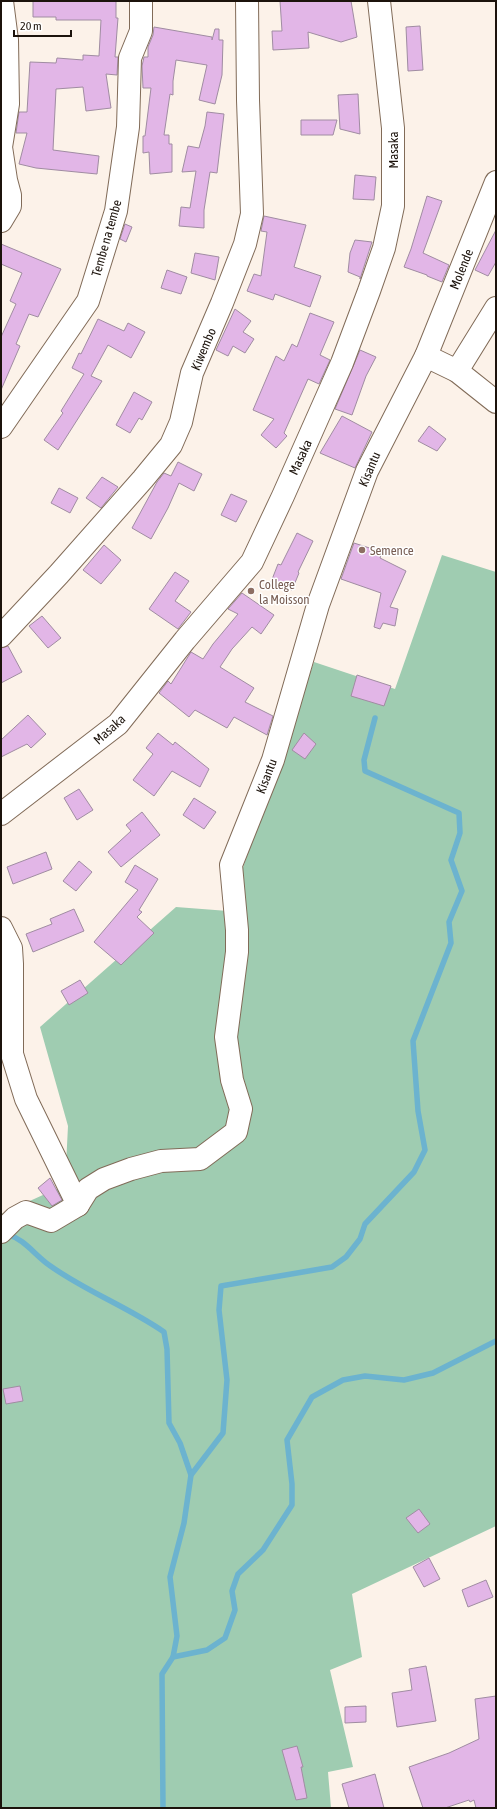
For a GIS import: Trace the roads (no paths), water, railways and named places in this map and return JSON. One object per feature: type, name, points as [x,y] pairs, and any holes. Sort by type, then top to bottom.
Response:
[{"type":"street","points":[[1,221],[10,206],[10,195],[6,180],[1,146],[8,104],[7,40],[2,1]]},
{"type":"street","name":"Tembe na tembe","points":[[1,427],[88,301],[116,211],[128,127],[130,58],[140,31],[141,1]]},
{"type":"street","name":"Kiwembo","points":[[1,636],[59,574],[143,479],[171,445],[181,422],[192,373],[245,244],[252,214],[248,100],[247,1]]},
{"type":"street","name":"Masaka","points":[[1,814],[118,724],[185,640],[252,562],[283,496],[342,363],[384,248],[394,206],[393,128],[379,1]]},
{"type":"street","name":"Molende","points":[[426,356],[496,182]]},
{"type":"street","points":[[457,371],[496,308]]},
{"type":"street","points":[[426,356],[457,371],[496,402]]},
{"type":"street","name":"Kisantu","points":[[78,1205],[88,1190],[104,1179],[131,1169],[161,1161],[200,1160],[236,1132],[242,1109],[232,1080],[226,1036],[237,952],[237,930],[231,864],[273,760],[318,605],[367,471],[426,356]]},
{"type":"street","points":[[1,928],[11,948],[12,1054],[26,1099],[78,1205],[51,1221],[26,1212],[15,1218],[1,1232]]},
{"type":"waterway","points":[[173,1657],[177,1636],[170,1577],[184,1523],[191,1475],[223,1433],[227,1380],[219,1310],[221,1286],[332,1267],[346,1257],[360,1239],[365,1224],[414,1172],[425,1150],[418,1111],[413,1041],[451,943],[449,922],[462,891],[451,860],[460,833],[459,813],[365,771],[364,760],[375,718]]},
{"type":"waterway","points":[[7,1234],[24,1243],[49,1265],[63,1274],[164,1332],[167,1349],[169,1423],[180,1443],[191,1475]]},
{"type":"waterway","points":[[163,1808],[162,1674],[173,1657],[207,1650],[225,1638],[235,1610],[232,1591],[238,1574],[263,1550],[292,1505],[292,1484],[287,1440],[312,1397],[343,1380],[365,1376],[404,1380],[433,1373],[496,1341]]},
{"type":"place","name":"Semence","points":[[362,550]]},
{"type":"place","name":"College la Moisson","points":[[251,591]]}]
